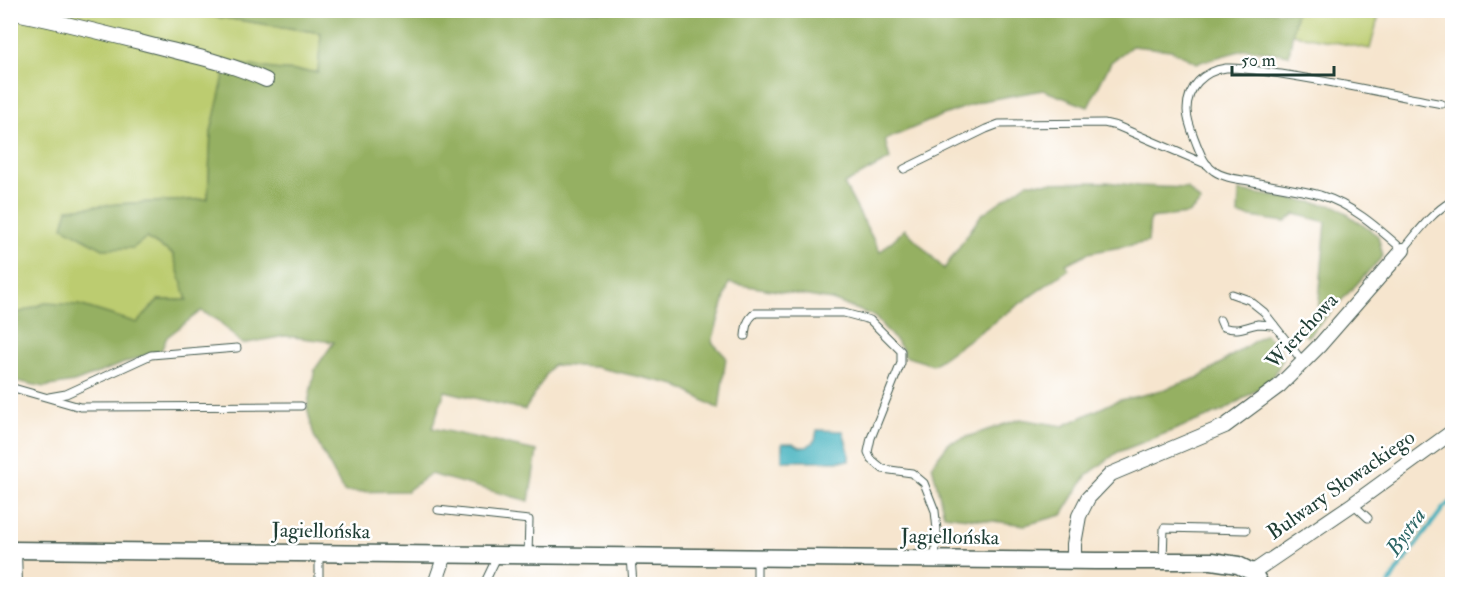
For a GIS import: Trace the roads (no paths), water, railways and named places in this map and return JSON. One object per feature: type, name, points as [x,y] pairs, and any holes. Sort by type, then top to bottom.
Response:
[{"type":"street","points":[[10,12],[210,60],[266,80]]},
{"type":"street","name":"Wierchowa","points":[[1074,561],[1074,544],[1079,516],[1088,498],[1111,474],[1225,426],[1279,386],[1359,301],[1403,250]]},
{"type":"street","name":"Bulwary Słowackiego","points":[[1256,578],[1452,432]]},
{"type":"street","points":[[12,550],[15,585]]},
{"type":"street","name":"Jagiellońska","points":[[12,550],[1212,561],[1238,565],[1256,578]]},
{"type":"street","points":[[435,585],[445,555]]},
{"type":"lane","points":[[1442,104],[1310,79],[1228,68],[1213,71],[1195,84],[1189,96],[1187,110],[1189,126],[1202,157],[1215,172],[1233,178],[1319,195],[1341,203],[1374,225],[1403,250],[1433,215],[1452,201]]},
{"type":"lane","points":[[904,169],[999,124],[1104,123],[1117,126],[1208,165]]},
{"type":"lane","points":[[1232,294],[1249,300],[1264,312],[1303,362]]},
{"type":"lane","points":[[746,336],[746,325],[755,313],[844,313],[870,320],[901,351],[901,363],[871,438],[868,452],[871,459],[883,469],[912,473],[924,483],[935,511],[937,530],[935,559]]},
{"type":"lane","points":[[1220,320],[1223,327],[1240,330],[1259,324],[1274,325]]},
{"type":"lane","points":[[46,397],[66,394],[151,355],[237,348]]},
{"type":"lane","points":[[10,387],[80,406],[301,406]]},
{"type":"lane","points":[[1353,504],[1368,518]]},
{"type":"lane","points":[[438,510],[529,520],[528,555]]},
{"type":"lane","points":[[1163,562],[1164,528],[1246,530]]},
{"type":"lane","points":[[318,585],[319,553]]},
{"type":"lane","points":[[484,585],[497,555]]},
{"type":"lane","points":[[631,557],[633,585]]},
{"type":"lane","points":[[757,558],[757,585]]},
{"type":"water","points":[[817,430],[843,431],[849,461],[782,461],[782,443],[807,447],[815,440]]},
{"type":"waterway","name":"Bystra","points":[[1389,584],[1444,507],[1452,501]]}]
